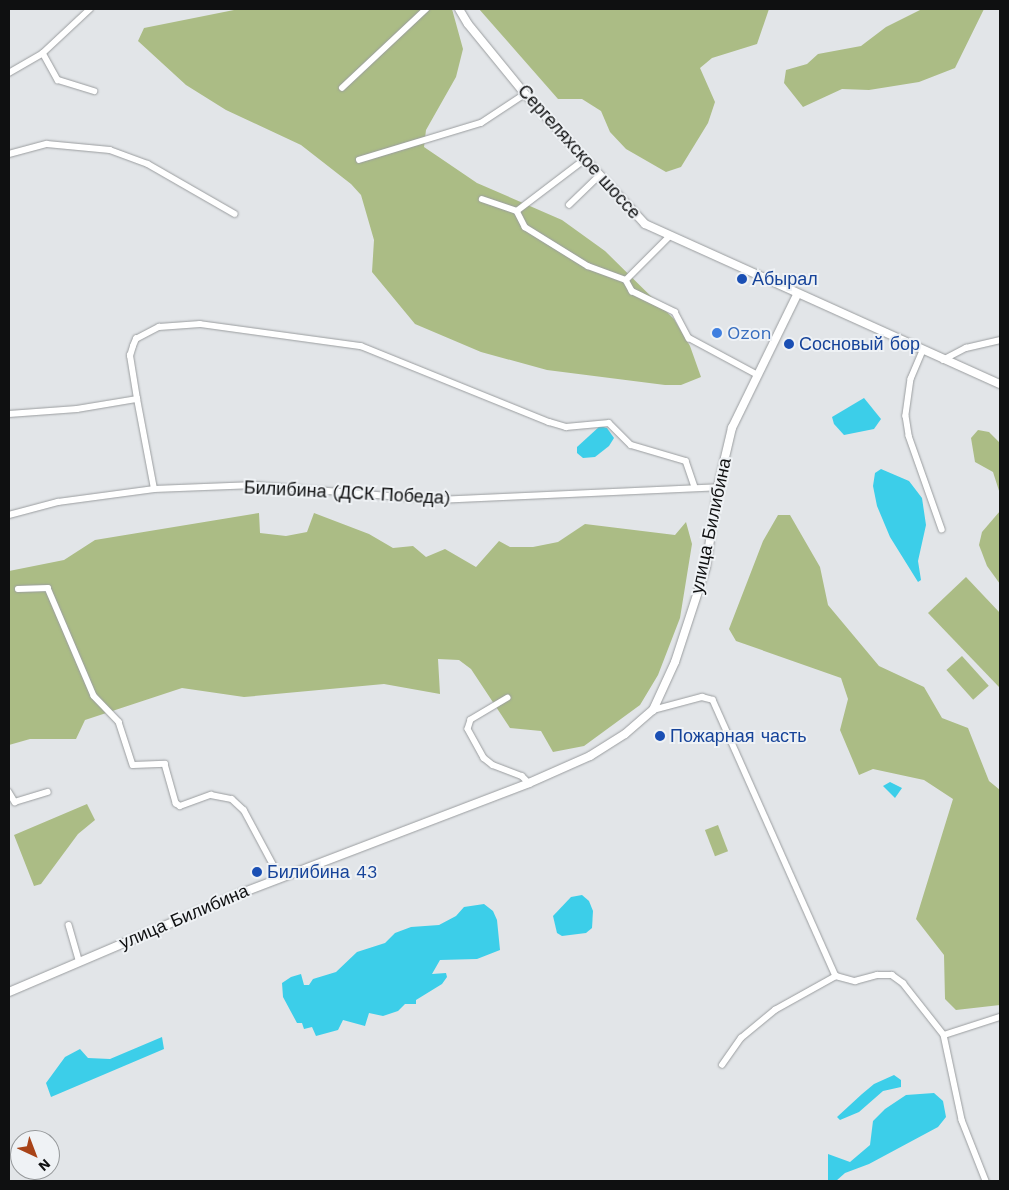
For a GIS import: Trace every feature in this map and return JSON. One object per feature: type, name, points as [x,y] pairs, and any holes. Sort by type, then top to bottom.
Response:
[{"type":"main road","name":"Сергеляхское шоссе","points":[[459,9],[468,24],[525,94],[644,224],[798,295],[1000,384]]},
{"type":"main road","name":"улица Билибина","points":[[9,992],[280,878],[529,784],[590,756],[625,734],[653,710],[675,662],[704,576],[718,487],[732,428],[756,374],[798,295]]},
{"type":"street","points":[[9,73],[43,53],[90,9]]},
{"type":"street","points":[[342,88],[426,9]]},
{"type":"street","points":[[43,53],[58,80],[94,91]]},
{"type":"street","points":[[359,160],[481,123],[525,94]]},
{"type":"street","points":[[9,154],[47,144],[110,150],[148,164],[235,214]]},
{"type":"street","points":[[517,211],[584,160]]},
{"type":"street","points":[[569,205],[599,176]]},
{"type":"street","points":[[482,199],[517,211],[525,227],[588,266],[626,280],[632,291],[675,312],[689,338],[756,374]]},
{"type":"street","points":[[626,280],[670,236]]},
{"type":"street","points":[[154,489],[136,399],[130,356],[136,339],[159,327],[200,324],[321,339],[361,346],[566,427],[609,423],[631,445],[686,461],[695,487]]},
{"type":"street","points":[[943,360],[966,348],[1000,340]]},
{"type":"street","points":[[923,351],[911,379],[906,416],[909,436],[942,529]]},
{"type":"street","points":[[9,414],[77,409],[136,399]]},
{"type":"street","name":"Билибина (ДСК Победа)","points":[[9,515],[58,502],[154,489],[255,486],[437,500],[718,487]]},
{"type":"street","points":[[18,589],[48,588],[94,696],[119,722],[133,765],[165,764],[176,804],[180,806],[211,795],[232,799],[244,810],[280,878]]},
{"type":"street","points":[[653,710],[702,697],[712,700],[836,976]]},
{"type":"street","points":[[508,698],[472,720],[468,729],[484,758],[493,765],[522,776],[529,784]]},
{"type":"street","points":[[9,792],[15,802],[47,792]]},
{"type":"street","points":[[69,925],[79,961]]},
{"type":"street","points":[[722,1064],[741,1038],[775,1010],[836,976],[855,982],[877,975],[892,975],[903,983],[944,1035],[962,1120],[986,1181]]},
{"type":"street","points":[[944,1035],[1000,1017]]},
{"type":"green space","points":[[239,9],[452,9],[463,49],[456,77],[426,130],[424,147],[477,183],[562,220],[605,251],[674,319],[690,346],[701,377],[681,385],[665,385],[547,370],[481,352],[415,324],[372,272],[374,240],[361,195],[351,184],[301,145],[226,110],[186,85],[138,41],[144,28]]},
{"type":"green space","points":[[479,9],[769,9],[757,44],[712,58],[700,68],[715,102],[708,123],[681,167],[666,172],[626,149],[610,132],[601,111],[582,99],[558,99]]},
{"type":"green space","points":[[922,9],[984,9],[955,68],[919,82],[869,90],[842,89],[803,107],[784,83],[786,70],[807,64],[818,54],[861,46],[886,27]]},
{"type":"green space","points":[[978,430],[989,432],[1000,443],[1000,494],[993,472],[975,462],[971,438]]},
{"type":"green space","points":[[1000,511],[1000,584],[987,566],[979,545],[982,532]]},
{"type":"green space","points":[[259,513],[260,533],[286,536],[307,532],[314,513],[369,534],[393,548],[413,546],[426,557],[445,549],[476,567],[499,541],[510,547],[533,547],[558,542],[585,524],[675,535],[686,522],[692,544],[680,618],[658,675],[640,705],[584,746],[553,752],[541,731],[510,728],[471,669],[459,660],[438,659],[440,694],[384,684],[244,697],[182,688],[85,720],[76,739],[30,739],[9,745],[9,571],[64,560],[95,540]]},
{"type":"green space","points":[[778,515],[790,515],[820,567],[828,605],[879,666],[924,687],[942,718],[968,728],[989,781],[1000,790],[1000,1005],[956,1010],[945,999],[944,955],[916,919],[953,799],[924,780],[873,769],[859,775],[840,730],[848,699],[841,678],[736,641],[729,629],[763,541]]},
{"type":"green space","points":[[966,577],[1000,613],[999,687],[928,613]]},
{"type":"green space","points":[[962,656],[989,686],[973,700],[946,670]]},
{"type":"green space","points":[[87,804],[95,820],[78,834],[41,884],[34,886],[14,835]]},
{"type":"green space","points":[[718,825],[728,851],[715,856],[705,830]]},
{"type":"water","points":[[864,398],[881,419],[874,429],[844,435],[834,424],[832,417]]},
{"type":"water","points":[[600,426],[607,428],[614,438],[609,446],[595,457],[583,458],[577,453],[577,447]]},
{"type":"water","points":[[881,469],[909,481],[922,498],[926,525],[918,561],[921,580],[918,582],[890,537],[877,506],[873,486],[875,473]]},
{"type":"water","points":[[890,782],[902,788],[895,798],[883,786]]},
{"type":"water","points":[[582,895],[589,901],[593,911],[592,928],[586,933],[562,936],[557,933],[553,916],[571,897]]},
{"type":"water","points":[[484,904],[493,911],[497,920],[500,950],[477,959],[440,960],[432,974],[446,973],[447,977],[442,984],[416,1000],[416,1004],[405,1004],[398,1011],[383,1016],[369,1013],[365,1026],[343,1020],[338,1030],[316,1036],[312,1027],[304,1029],[302,1023],[297,1023],[283,997],[282,983],[291,977],[301,974],[304,985],[309,985],[313,979],[336,972],[357,952],[385,943],[395,933],[411,927],[439,925],[456,916],[464,907]]},
{"type":"water","points":[[162,1037],[164,1049],[51,1097],[46,1083],[65,1057],[80,1049],[88,1058],[110,1059]]},
{"type":"water","points":[[894,1075],[901,1080],[901,1087],[883,1091],[859,1112],[840,1120],[837,1117],[874,1084]]},
{"type":"water","points":[[934,1093],[943,1101],[946,1117],[938,1127],[869,1164],[845,1173],[836,1181],[828,1181],[828,1154],[850,1162],[870,1145],[873,1121],[885,1109],[906,1095]]},
{"type":"place","name":"Абырал","points":[[742,279]]},
{"type":"place","name":"Ozon","points":[[717,333]]},
{"type":"place","name":"Сосновый бор","points":[[789,344]]},
{"type":"place","name":"Пожарная часть","points":[[660,736]]},
{"type":"place","name":"Билибина 43","points":[[257,872]]}]
